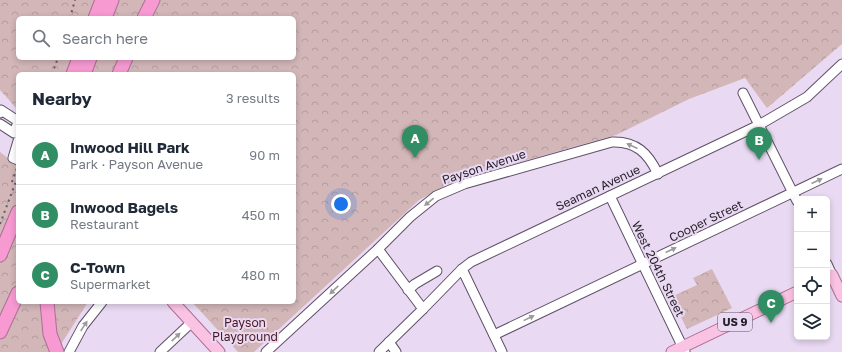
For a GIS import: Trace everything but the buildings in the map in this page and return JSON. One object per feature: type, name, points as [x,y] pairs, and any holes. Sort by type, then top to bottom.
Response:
[{"type":"highway","points":[[96,16],[102,0]]},
{"type":"highway","points":[[107,16],[112,0]]},
{"type":"highway","points":[[145,16],[153,0]]},
{"type":"highway","points":[[74,72],[78,60]]},
{"type":"highway","points":[[85,72],[89,60]]},
{"type":"highway","points":[[120,72],[125,60]]},
{"type":"highway","points":[[0,255],[16,217]]},
{"type":"highway","points":[[0,332],[16,297]]},
{"type":"highway","points":[[47,304],[50,334],[57,352]]},
{"type":"main road","points":[[834,275],[842,296]]},
{"type":"main road","name":"US 9","points":[[672,352],[684,350],[794,294]]},
{"type":"main road","points":[[175,304],[219,352]]},
{"type":"street","name":"Seaman Avenue","points":[[378,352],[462,269],[471,262],[759,126],[807,96],[842,64]]},
{"type":"street","points":[[743,93],[795,196]]},
{"type":"street","points":[[0,114],[2,110],[16,124]]},
{"type":"street","points":[[0,124],[14,133],[16,128]]},
{"type":"street","name":"Payson Avenue","points":[[266,352],[410,218],[436,196],[450,189],[598,145],[617,142],[633,145],[648,158],[658,174]]},
{"type":"street","name":"Cooper Street","points":[[494,335],[842,169]]},
{"type":"street","name":"West 204th Street","points":[[610,196],[684,350]]},
{"type":"street","points":[[378,249],[423,309]]},
{"type":"street","points":[[462,269],[502,352]]},
{"type":"street","points":[[408,290],[437,271]]},
{"type":"street","points":[[69,352],[83,326],[100,304]]},
{"type":"street","points":[[160,352],[192,322]]},
{"type":"street","points":[[389,342],[396,352]]},
{"type":"green space","name":"Payson Playground","points":[[0,0],[842,0],[842,44],[767,108],[745,78],[689,99],[616,135],[455,180],[419,200],[254,352],[238,352],[194,304],[296,304],[296,72],[16,72],[16,108],[0,90]]},
{"type":"green space","points":[[0,152],[16,164],[16,304],[87,304],[56,352],[0,352]]},
{"type":"green space","points":[[712,269],[732,308],[687,329],[671,297],[697,285],[693,278]]},
{"type":"railway","points":[[71,16],[75,0]]},
{"type":"railway","points":[[53,72],[57,60]]},
{"type":"railway","points":[[12,182],[16,171]]},
{"type":"railway","points":[[0,224],[16,181]]},
{"type":"place","name":"Inwood Hill Park","points":[[415,158]]},
{"type":"place","name":"Inwood Bagels","points":[[759,160]]},
{"type":"place","name":"C-Town","points":[[771,323]]}]
